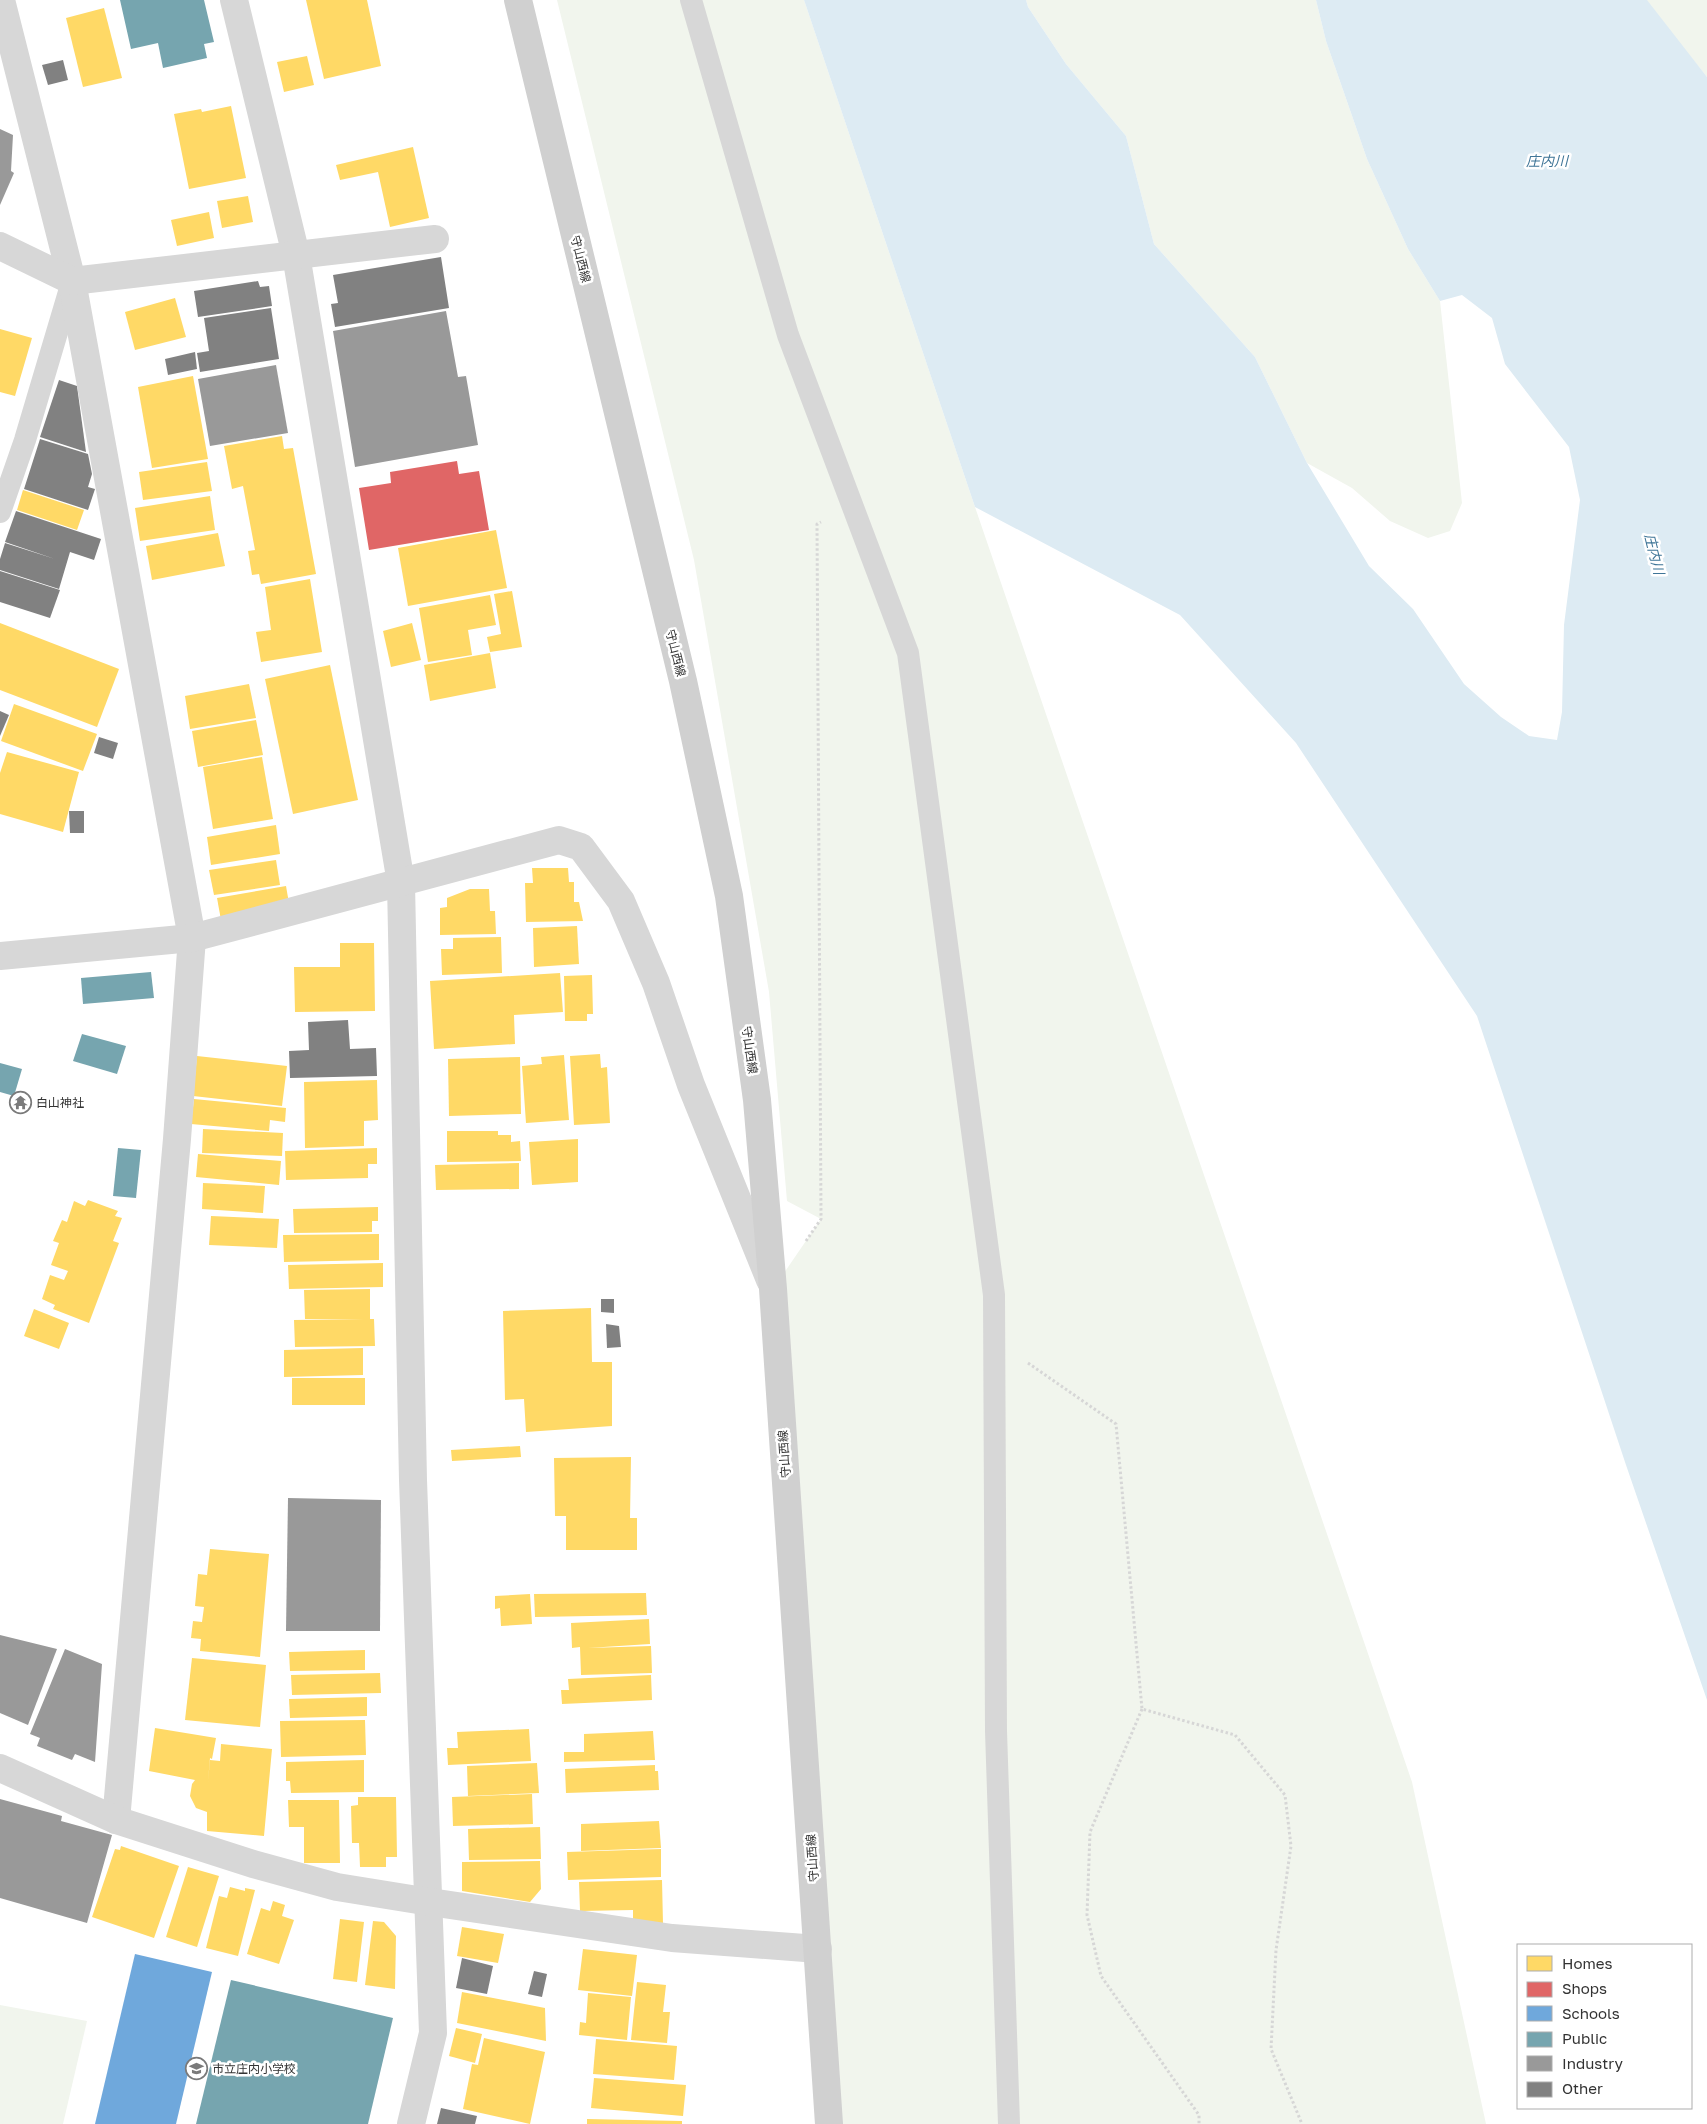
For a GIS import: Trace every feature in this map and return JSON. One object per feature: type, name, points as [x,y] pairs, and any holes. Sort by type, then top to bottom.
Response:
[{"type":"main road","name":"守山西線","points":[[518,0],[680,672],[729,896],[757,1100],[773,1289],[829,2124]]},
{"type":"street","points":[[1,0],[72,280],[192,938],[177,1139],[116,1820]]},
{"type":"street","points":[[234,0],[296,255],[401,883],[413,1480],[430,1902],[433,2033],[411,2124]]},
{"type":"street","points":[[0,246],[72,280],[435,238]]},
{"type":"street","points":[[0,956],[192,938],[559,840],[581,847],[621,901],[656,982],[691,1086],[773,1289]]},
{"type":"street","points":[[0,1768],[116,1820],[253,1864],[338,1887],[672,1938],[818,1949]]},
{"type":"lane","points":[[691,0],[788,335],[908,653],[993,1285],[995,1339],[996,1731],[1009,2124]]},
{"type":"lane","points":[[0,512],[25,440],[72,280]]},
{"type":"path","points":[[805,1242],[821,1219],[817,524],[852,505]]},
{"type":"path","points":[[995,1339],[1116,1424],[1142,1709],[1090,1832],[1087,1915],[1101,1976],[1199,2115],[1198,2124]]},
{"type":"path","points":[[1142,1709],[1235,1735],[1285,1795],[1291,1846],[1276,1950],[1271,2048],[1302,2124]]},
{"type":"shaded area","points":[[557,0],[804,0],[975,507],[1412,1782],[1486,2124],[829,2124],[773,1289],[821,1219],[787,1201],[769,992],[694,560]]},
{"type":"shaded area","points":[[1026,0],[1316,0],[1326,41],[1367,159],[1408,249],[1440,301],[1462,503],[1450,531],[1428,538],[1390,521],[1352,488],[1307,463],[1255,357],[1154,244],[1126,136],[1066,64],[1028,7]]},
{"type":"shaded area","points":[[1647,0],[1707,0],[1707,77],[1647,3]]},
{"type":"shaded area","points":[[0,2005],[87,2021],[63,2124],[0,2124]]},
{"type":"water","name":"庄内川","points":[[804,0],[1026,0],[1028,7],[1066,64],[1126,136],[1154,244],[1255,357],[1307,463],[1369,566],[1413,609],[1464,684],[1501,717],[1529,736],[1557,740],[1562,712],[1564,625],[1580,500],[1569,447],[1505,364],[1492,318],[1462,295],[1440,301],[1408,249],[1367,159],[1326,41],[1316,0],[1647,0],[1707,77],[1707,1700],[1626,1465],[1477,1016],[1296,743],[1180,615],[975,507]]},
{"type":"building: Homes","points":[[306,0],[367,0],[381,66],[324,79]]},
{"type":"building: Homes","points":[[104,8],[122,78],[83,87],[66,18]]},
{"type":"building: Homes","points":[[307,56],[314,85],[284,92],[277,62]]},
{"type":"building: Homes","points":[[231,106],[246,178],[189,189],[174,114],[201,109],[202,112]]},
{"type":"building: Homes","points":[[413,147],[429,218],[390,227],[378,172],[340,180],[336,165]]},
{"type":"building: Homes","points":[[248,196],[253,222],[222,228],[217,201]]},
{"type":"building: Homes","points":[[209,212],[214,238],[177,246],[171,220]]},
{"type":"building: Homes","points":[[175,298],[186,337],[135,350],[125,312]]},
{"type":"building: Homes","points":[[0,329],[32,338],[15,396],[0,392]]},
{"type":"building: Homes","points":[[193,376],[208,459],[152,468],[138,387]]},
{"type":"building: Homes","points":[[282,436],[284,449],[293,448],[316,574],[261,584],[259,574],[252,575],[248,551],[255,550],[243,486],[232,489],[224,446]]},
{"type":"building: Homes","points":[[207,462],[212,491],[143,500],[139,472]]},
{"type":"building: Homes","points":[[23,490],[84,510],[77,530],[17,510]]},
{"type":"building: Homes","points":[[210,496],[215,530],[140,541],[135,508]]},
{"type":"building: Homes","points":[[496,530],[507,588],[408,606],[398,548]]},
{"type":"building: Homes","points":[[218,533],[225,566],[152,580],[146,546]]},
{"type":"building: Homes","points":[[310,579],[322,652],[261,662],[256,632],[271,630],[265,587]]},
{"type":"building: Homes","points":[[512,591],[522,647],[490,652],[487,637],[501,634],[494,594]]},
{"type":"building: Homes","points":[[490,595],[496,625],[468,630],[472,655],[428,662],[419,608]]},
{"type":"building: Homes","points":[[0,623],[119,669],[97,727],[0,690]]},
{"type":"building: Homes","points":[[412,623],[421,660],[391,667],[383,631]]},
{"type":"building: Homes","points":[[490,653],[496,688],[430,701],[424,665]]},
{"type":"building: Homes","points":[[330,665],[358,800],[293,814],[265,679]]},
{"type":"building: Homes","points":[[249,684],[256,718],[190,729],[185,696]]},
{"type":"building: Homes","points":[[14,704],[97,734],[83,771],[1,741]]},
{"type":"building: Homes","points":[[256,720],[263,755],[198,767],[192,731]]},
{"type":"building: Homes","points":[[7,752],[79,772],[63,832],[0,814],[0,773]]},
{"type":"building: Homes","points":[[262,757],[273,819],[213,829],[203,767]]},
{"type":"building: Homes","points":[[276,825],[280,854],[211,865],[207,837]]},
{"type":"building: Homes","points":[[276,860],[280,885],[214,895],[209,870]]},
{"type":"building: Homes","points":[[532,868],[568,868],[569,882],[574,882],[574,902],[579,902],[583,921],[526,922],[525,883],[533,883]]},
{"type":"building: Homes","points":[[286,886],[290,909],[221,920],[217,898]]},
{"type":"building: Homes","points":[[470,889],[489,889],[490,911],[495,911],[496,934],[440,935],[440,908],[447,907],[447,898]]},
{"type":"building: Homes","points":[[577,926],[579,964],[534,967],[533,928]]},
{"type":"building: Homes","points":[[501,937],[502,973],[442,975],[441,949],[453,949],[453,938]]},
{"type":"building: Homes","points":[[340,943],[374,943],[375,1011],[295,1012],[294,967],[340,967]]},
{"type":"building: Homes","points":[[560,973],[563,1012],[514,1015],[515,1044],[434,1049],[430,981]]},
{"type":"building: Homes","points":[[592,975],[593,1014],[587,1014],[587,1021],[565,1021],[564,976]]},
{"type":"building: Homes","points":[[600,1054],[601,1068],[607,1067],[610,1123],[574,1125],[570,1056]]},
{"type":"building: Homes","points":[[564,1055],[569,1120],[526,1123],[522,1066],[542,1064],[541,1057]]},
{"type":"building: Homes","points":[[197,1056],[287,1066],[282,1106],[193,1096]]},
{"type":"building: Homes","points":[[520,1057],[521,1114],[449,1116],[448,1059]]},
{"type":"building: Homes","points":[[377,1080],[378,1120],[364,1121],[364,1146],[305,1148],[304,1082]]},
{"type":"building: Homes","points":[[194,1099],[286,1108],[285,1122],[270,1120],[269,1131],[191,1124]]},
{"type":"building: Homes","points":[[203,1129],[283,1133],[282,1156],[202,1153]]},
{"type":"building: Homes","points":[[447,1131],[498,1131],[498,1135],[511,1135],[511,1142],[520,1141],[521,1161],[447,1162]]},
{"type":"building: Homes","points":[[578,1139],[578,1182],[532,1185],[529,1142]]},
{"type":"building: Homes","points":[[377,1148],[377,1164],[368,1164],[368,1178],[286,1180],[285,1151]]},
{"type":"building: Homes","points":[[198,1154],[281,1161],[279,1185],[196,1177]]},
{"type":"building: Homes","points":[[519,1163],[519,1189],[436,1190],[435,1165]]},
{"type":"building: Homes","points":[[203,1183],[265,1186],[263,1213],[202,1209]]},
{"type":"building: Homes","points":[[88,1200],[118,1211],[115,1216],[122,1218],[113,1241],[119,1243],[89,1323],[53,1309],[55,1305],[42,1299],[50,1275],[64,1280],[68,1271],[51,1265],[59,1243],[53,1241],[62,1220],[67,1222],[74,1201],[85,1206]]},
{"type":"building: Homes","points":[[378,1207],[378,1221],[372,1221],[372,1232],[294,1233],[293,1209]]},
{"type":"building: Homes","points":[[211,1216],[279,1219],[277,1248],[209,1245]]},
{"type":"building: Homes","points":[[379,1234],[379,1260],[284,1262],[283,1235]]},
{"type":"building: Homes","points":[[383,1263],[383,1287],[289,1289],[288,1265]]},
{"type":"building: Homes","points":[[370,1289],[370,1319],[374,1319],[375,1346],[295,1347],[294,1320],[364,1319],[305,1319],[304,1290]]},
{"type":"building: Homes","points":[[591,1308],[592,1362],[612,1362],[612,1426],[526,1432],[524,1399],[505,1400],[503,1311]]},
{"type":"building: Homes","points":[[34,1309],[69,1323],[59,1349],[24,1336]]},
{"type":"building: Homes","points":[[363,1348],[363,1375],[284,1377],[284,1350]]},
{"type":"building: Homes","points":[[292,1378],[365,1378],[365,1405],[292,1405]]},
{"type":"building: Homes","points":[[520,1446],[521,1457],[452,1461],[451,1450]]},
{"type":"building: Homes","points":[[631,1457],[630,1518],[637,1518],[637,1550],[566,1550],[566,1516],[555,1516],[554,1458]]},
{"type":"building: Homes","points":[[210,1549],[269,1554],[260,1657],[200,1651],[201,1639],[191,1638],[193,1621],[202,1622],[204,1607],[195,1606],[198,1574],[207,1575]]},
{"type":"building: Homes","points":[[646,1593],[647,1615],[535,1617],[534,1594]]},
{"type":"building: Homes","points":[[530,1594],[532,1624],[501,1626],[500,1608],[495,1609],[495,1596]]},
{"type":"building: Homes","points":[[649,1619],[650,1644],[588,1648],[651,1646],[652,1673],[581,1675],[580,1647],[572,1648],[571,1623]]},
{"type":"building: Homes","points":[[365,1650],[365,1670],[290,1671],[289,1652]]},
{"type":"building: Homes","points":[[192,1658],[266,1665],[260,1727],[185,1720]]},
{"type":"building: Homes","points":[[380,1673],[381,1693],[292,1695],[291,1675]]},
{"type":"building: Homes","points":[[651,1675],[652,1700],[562,1704],[561,1690],[569,1690],[568,1679]]},
{"type":"building: Homes","points":[[367,1697],[367,1716],[290,1718],[289,1699]]},
{"type":"building: Homes","points":[[365,1720],[366,1755],[281,1757],[280,1721]]},
{"type":"building: Homes","points":[[155,1728],[216,1738],[212,1759],[210,1758],[208,1782],[210,1760],[220,1761],[221,1744],[272,1749],[264,1836],[207,1831],[207,1812],[196,1808],[190,1796],[192,1784],[195,1780],[149,1771]]},
{"type":"building: Homes","points":[[529,1729],[531,1761],[448,1765],[447,1748],[458,1748],[457,1732]]},
{"type":"building: Homes","points":[[653,1731],[655,1760],[564,1762],[564,1752],[584,1752],[584,1734]]},
{"type":"building: Homes","points":[[364,1760],[364,1792],[291,1793],[290,1781],[286,1781],[286,1762]]},
{"type":"building: Homes","points":[[537,1763],[539,1793],[468,1796],[467,1766]]},
{"type":"building: Homes","points":[[655,1765],[655,1771],[658,1771],[659,1790],[566,1793],[565,1769]]},
{"type":"building: Homes","points":[[532,1794],[533,1824],[453,1826],[452,1797]]},
{"type":"building: Homes","points":[[358,1797],[396,1797],[397,1857],[386,1857],[386,1867],[360,1867],[359,1843],[352,1843],[351,1806],[358,1805]]},
{"type":"building: Homes","points":[[288,1800],[339,1800],[340,1863],[304,1863],[304,1827],[289,1827]]},
{"type":"building: Homes","points":[[659,1821],[661,1848],[581,1851],[581,1824]]},
{"type":"building: Homes","points":[[540,1827],[541,1859],[469,1860],[468,1829]]},
{"type":"building: Homes","points":[[121,1846],[179,1866],[154,1938],[92,1917],[115,1849],[120,1850]]},
{"type":"building: Homes","points":[[661,1849],[661,1877],[568,1880],[567,1852]]},
{"type":"building: Homes","points":[[540,1861],[541,1889],[530,1902],[462,1891],[462,1862]]},
{"type":"building: Homes","points":[[188,1867],[219,1876],[197,1947],[166,1937]]},
{"type":"building: Homes","points":[[662,1880],[663,1924],[633,1924],[633,1910],[580,1911],[579,1882]]},
{"type":"building: Homes","points":[[230,1887],[245,1891],[245,1888],[255,1890],[238,1956],[206,1948],[219,1896],[227,1898]]},
{"type":"building: Homes","points":[[273,1901],[285,1905],[282,1916],[294,1920],[279,1964],[247,1954],[261,1908],[270,1911]]},
{"type":"building: Homes","points":[[340,1919],[364,1922],[357,1982],[333,1979]]},
{"type":"building: Homes","points":[[373,1921],[384,1922],[396,1936],[395,1989],[365,1985]]},
{"type":"building: Homes","points":[[462,1927],[504,1934],[498,1963],[457,1956]]},
{"type":"building: Homes","points":[[583,1949],[637,1955],[632,1996],[578,1990]]},
{"type":"building: Homes","points":[[637,1982],[666,1985],[663,2012],[670,2012],[667,2043],[631,2040]]},
{"type":"building: Homes","points":[[462,1992],[545,2008],[546,2041],[457,2023]]},
{"type":"building: Homes","points":[[588,1993],[631,1997],[627,2040],[579,2035],[580,2022],[586,2023]]},
{"type":"building: Homes","points":[[456,2028],[482,2034],[475,2063],[449,2056]]},
{"type":"building: Homes","points":[[484,2038],[545,2052],[530,2124],[463,2109],[472,2064],[478,2065]]},
{"type":"building: Homes","points":[[596,2039],[677,2046],[674,2080],[593,2074]]},
{"type":"building: Homes","points":[[594,2078],[686,2085],[683,2116],[591,2108]]},
{"type":"building: Homes","points":[[587,2119],[682,2121],[682,2124],[587,2124]]},
{"type":"building: Shops","points":[[457,461],[459,474],[479,471],[489,530],[369,550],[359,488],[391,483],[390,472]]},
{"type":"building: Schools","points":[[135,1954],[212,1972],[176,2124],[95,2124]]},
{"type":"building: Public","points":[[120,0],[204,0],[214,42],[204,44],[207,58],[163,68],[158,43],[131,49]]},
{"type":"building: Public","points":[[151,972],[154,998],[83,1004],[81,978]]},
{"type":"building: Public","points":[[82,1034],[126,1046],[117,1074],[73,1061]]},
{"type":"building: Public","points":[[0,1063],[22,1069],[14,1096],[0,1092]]},
{"type":"building: Public","points":[[118,1148],[141,1150],[136,1198],[113,1196]]},
{"type":"building: Public","points":[[231,1980],[393,2018],[368,2124],[196,2124]]},
{"type":"building: Industry","points":[[0,129],[13,135],[11,171],[14,173],[0,205]]},
{"type":"building: Industry","points":[[446,311],[458,377],[466,376],[478,445],[355,467],[333,331]]},
{"type":"building: Industry","points":[[276,365],[288,433],[210,446],[198,379]]},
{"type":"building: Industry","points":[[288,1498],[381,1500],[380,1631],[286,1631]]},
{"type":"building: Industry","points":[[0,1635],[57,1649],[28,1725],[0,1713]]},
{"type":"building: Industry","points":[[65,1649],[102,1664],[95,1762],[75,1754],[72,1760],[37,1746],[40,1738],[30,1734]]},
{"type":"building: Industry","points":[[0,1799],[62,1816],[61,1821],[112,1835],[87,1923],[0,1898]]},
{"type":"building: Other","points":[[63,60],[68,80],[48,85],[42,65]]},
{"type":"building: Other","points":[[441,257],[449,308],[335,327],[331,304],[338,303],[333,275]]},
{"type":"building: Other","points":[[258,281],[260,287],[269,286],[272,306],[198,317],[194,291]]},
{"type":"building: Other","points":[[271,308],[279,359],[200,372],[197,353],[209,351],[204,318]]},
{"type":"building: Other","points":[[195,352],[197,369],[168,375],[165,359]]},
{"type":"building: Other","points":[[59,380],[77,386],[86,452],[40,437]]},
{"type":"building: Other","points":[[40,439],[88,454],[92,474],[88,487],[95,489],[88,510],[24,489]]},
{"type":"building: Other","points":[[16,511],[101,539],[94,560],[70,552],[59,589],[0,570],[0,559],[5,543],[55,559],[5,542]]},
{"type":"building: Other","points":[[0,571],[60,590],[50,618],[0,602]]},
{"type":"building: Other","points":[[0,711],[9,715],[0,736]]},
{"type":"building: Other","points":[[99,737],[118,743],[113,759],[94,753]]},
{"type":"building: Other","points":[[69,811],[84,811],[84,833],[70,833]]},
{"type":"building: Other","points":[[348,1020],[350,1049],[376,1048],[377,1076],[290,1078],[289,1051],[309,1050],[308,1022]]},
{"type":"building: Other","points":[[601,1299],[614,1299],[614,1313],[601,1312]]},
{"type":"building: Other","points":[[606,1324],[619,1326],[621,1347],[607,1348]]},
{"type":"building: Other","points":[[462,1958],[493,1966],[487,1994],[456,1988]]},
{"type":"building: Other","points":[[534,1971],[547,1974],[542,1997],[528,1994]]},
{"type":"building: Other","points":[[441,2108],[477,2116],[475,2124],[437,2124]]},
{"type":"place","name":"白山神社","points":[[20,1102]]},
{"type":"place","name":"市立庄内小学校","points":[[196,2068]]}]
